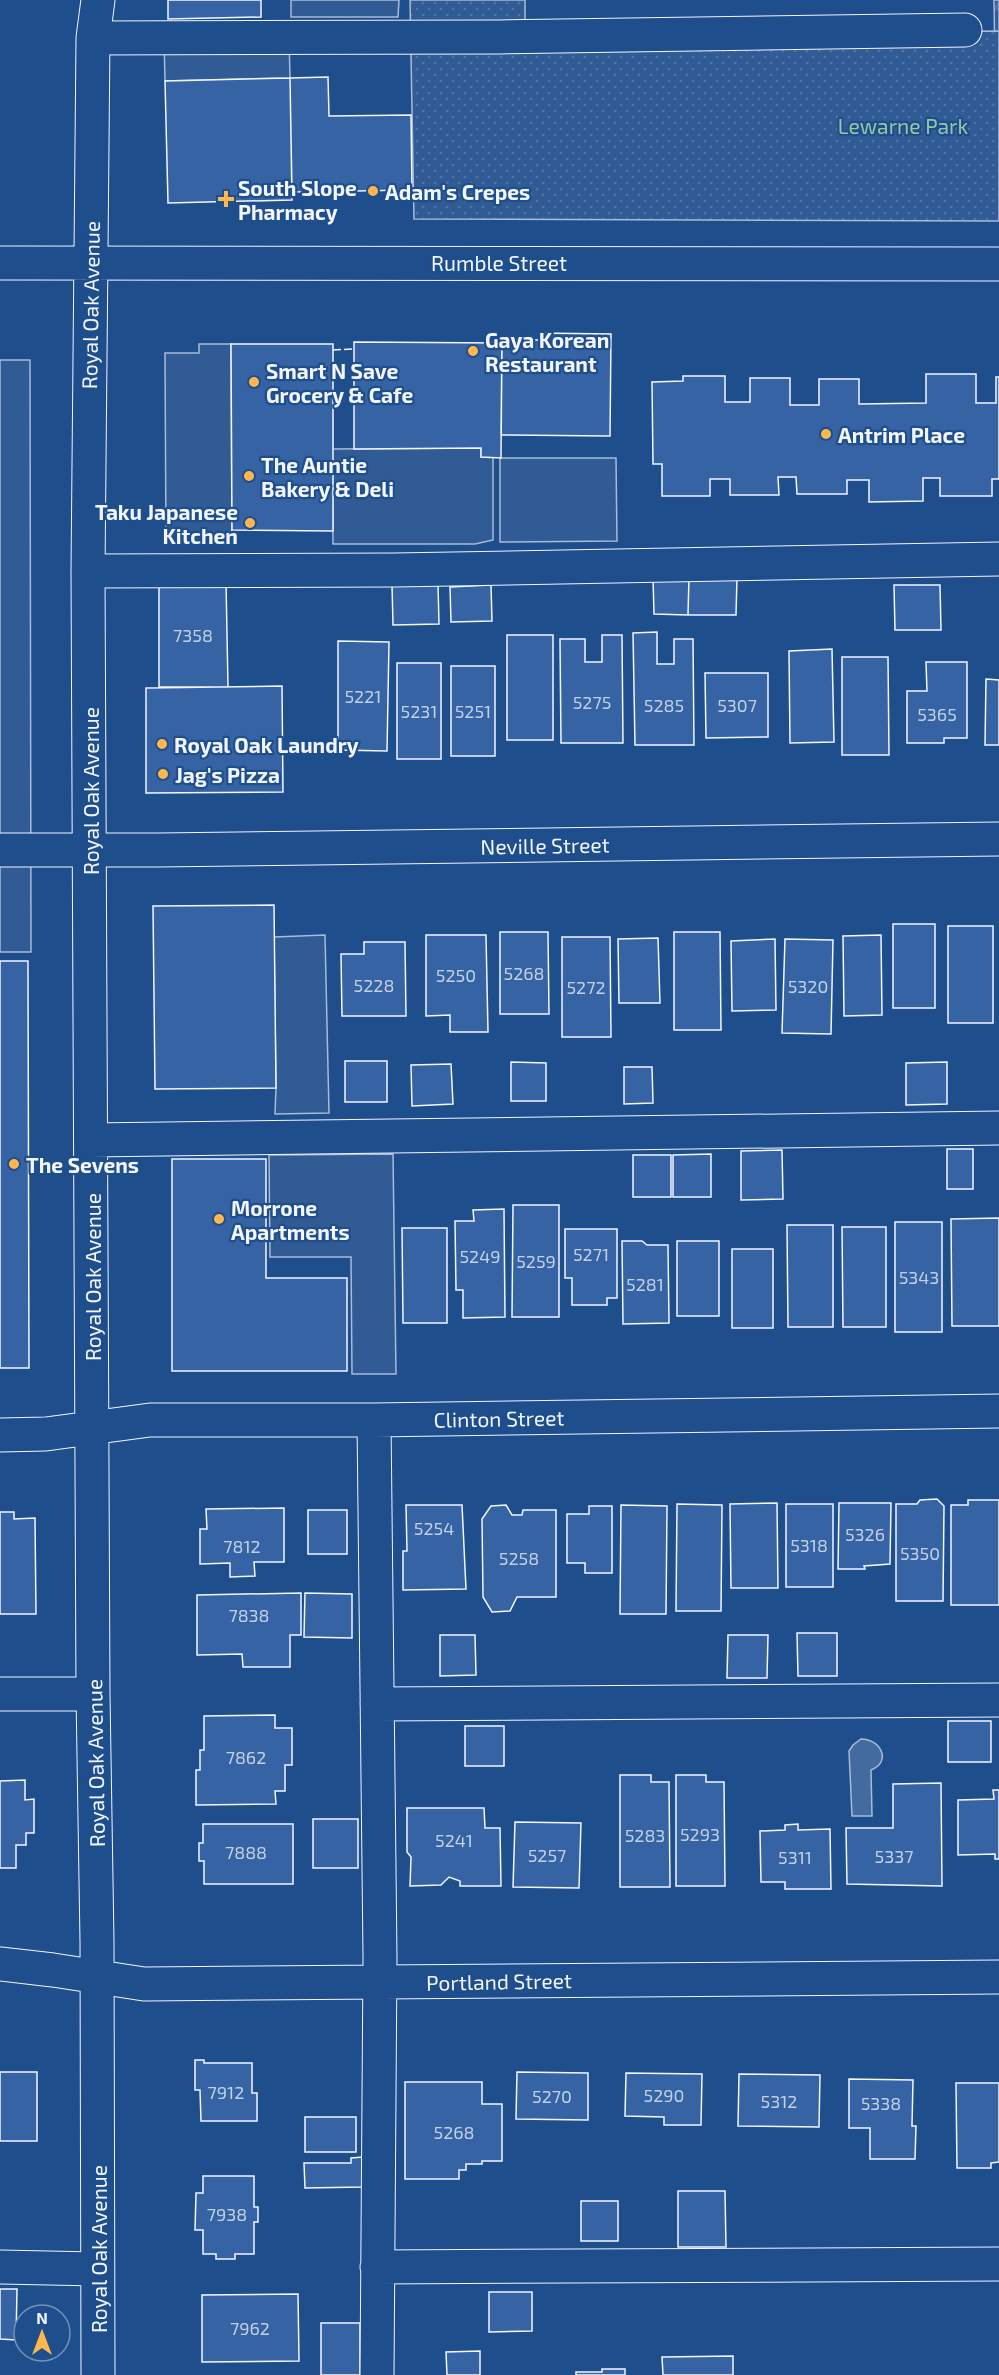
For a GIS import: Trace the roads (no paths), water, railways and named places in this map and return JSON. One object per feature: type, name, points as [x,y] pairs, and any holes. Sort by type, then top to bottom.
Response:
[{"type":"street","name":"Royal Oak Avenue","points":[[98,0],[93,38],[88,572],[93,1694],[98,1976],[98,2375]]},
{"type":"street","points":[[93,38],[499,37],[965,30]]},
{"type":"street","name":"Rumble Street","points":[[0,263],[999,264]]},
{"type":"street","points":[[88,572],[394,570],[999,559]]},
{"type":"street","name":"Neville Street","points":[[0,850],[999,839]]},
{"type":"street","points":[[91,1140],[999,1128]]},
{"type":"street","name":"Clinton Street","points":[[0,1435],[46,1434],[150,1420],[374,1420],[999,1411]]},
{"type":"street","points":[[374,1420],[379,1982],[377,2375]]},
{"type":"street","points":[[0,1694],[93,1694]]},
{"type":"street","points":[[377,1704],[999,1700]]},
{"type":"street","name":"Portland Street","points":[[0,1964],[144,1984],[999,1977]]},
{"type":"street","points":[[377,2267],[999,2264]]},
{"type":"street","points":[[0,2267],[98,2269]]},
{"type":"place","name":"Adam's Crepes","points":[[373,191]]},
{"type":"place","name":"South Slope Pharmacy","points":[[226,199]]},
{"type":"place","name":"Gaya Korean Restaurant","points":[[473,351]]},
{"type":"place","name":"Smart N Save Grocery & Cafe","points":[[254,382]]},
{"type":"place","name":"Antrim Place","points":[[826,434]]},
{"type":"place","name":"The Auntie Bakery & Deli","points":[[249,476]]},
{"type":"place","name":"Taku Japanese Kitchen","points":[[250,523]]},
{"type":"place","name":"Royal Oak Laundry","points":[[162,744]]},
{"type":"place","name":"Jag's Pizza","points":[[163,774]]},
{"type":"place","name":"The Sevens","points":[[14,1164]]},
{"type":"place","name":"Morrone Apartments","points":[[219,1219]]},
{"type":"park label","name":"Lewarne Park","points":[[903,125]]}]
